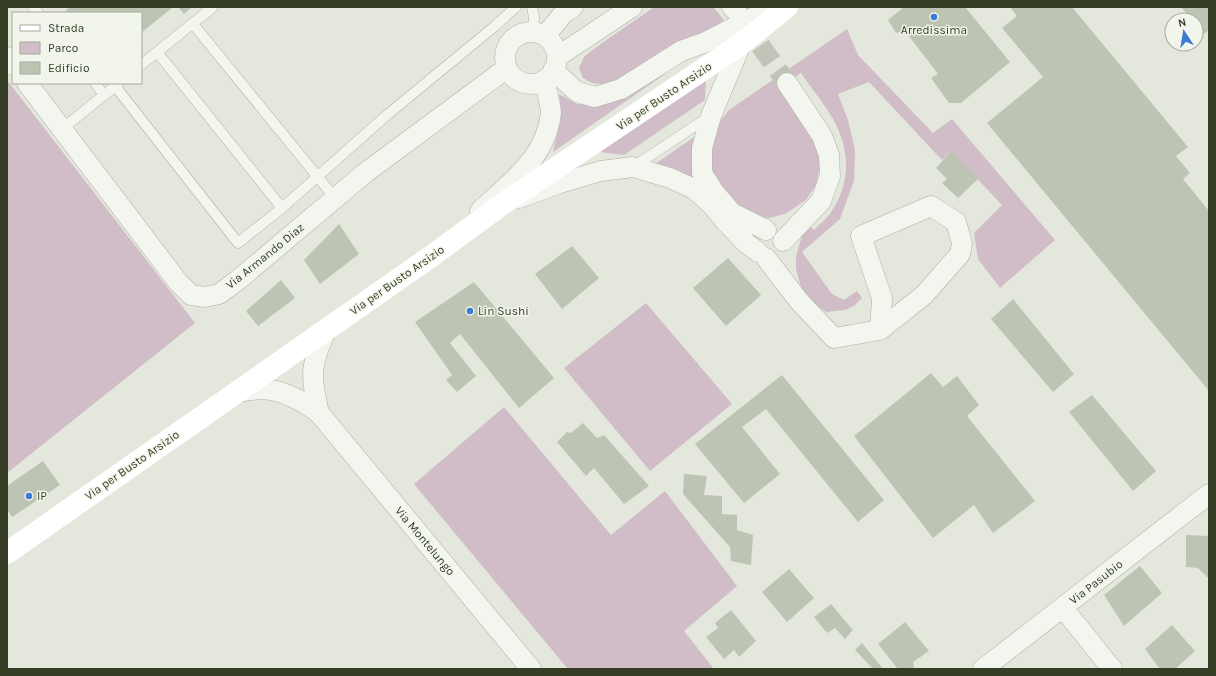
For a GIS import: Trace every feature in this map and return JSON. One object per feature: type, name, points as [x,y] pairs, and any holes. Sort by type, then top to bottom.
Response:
[{"type":"main road","name":"Via per Busto Arsizio","points":[[7,552],[328,329],[504,203],[741,44],[787,7]]},
{"type":"street","points":[[539,34],[573,7]]},
{"type":"street","points":[[432,255],[530,165],[545,140],[551,112],[551,69],[555,49],[551,42],[539,34],[524,33],[516,36],[510,43],[506,51],[505,60],[507,68],[512,75],[519,80],[527,83],[536,83],[551,69],[632,7]]},
{"type":"street","points":[[551,69],[577,92],[596,97],[621,88],[681,51],[706,42],[774,7]]},
{"type":"street","points":[[741,44],[711,116],[702,148],[702,173],[714,192],[732,214],[771,244],[799,301],[834,338],[880,330],[924,295],[960,254],[962,242],[956,222],[931,206],[861,236],[882,298],[880,330]]},
{"type":"street","name":"Via Armando Diaz","points":[[28,84],[178,282],[191,295],[205,297],[219,294],[238,280],[365,173],[507,68]]},
{"type":"street","points":[[504,203],[560,183],[601,171],[633,167],[670,178],[694,189],[711,204],[746,243],[771,244],[802,219],[821,201],[830,176],[829,155],[822,136],[787,83]]},
{"type":"street","name":"Via Montelungo","points":[[319,414],[313,390],[313,368],[318,347],[328,329]]},
{"type":"street","name":"Via Montelungo","points":[[237,392],[262,389],[283,393],[301,400],[319,414],[531,669]]},
{"type":"street","name":"Via Pasubio","points":[[983,669],[1209,494]]},
{"type":"street","points":[[1063,608],[1112,669]]},
{"type":"lane","points":[[142,64],[213,7]]},
{"type":"lane","points":[[62,129],[117,85],[238,243],[282,208],[411,94],[495,26],[516,7]]},
{"type":"lane","points":[[532,7],[539,34]]},
{"type":"lane","points":[[193,24],[335,198]]},
{"type":"lane","points":[[157,52],[282,208]]},
{"type":"lane","points":[[96,84],[104,95]]},
{"type":"lane","points":[[633,167],[711,116]]},
{"type":"green space","points":[[654,7],[713,7],[724,20],[708,32],[621,78],[602,84],[592,83],[583,78],[579,68],[584,57]]},
{"type":"green space","points":[[847,29],[858,55],[933,133],[952,119],[1055,240],[1000,288],[978,259],[974,233],[1002,205],[951,151],[942,160],[869,82],[838,94],[848,120],[855,150],[854,181],[840,219],[802,252],[832,294],[844,300],[857,291],[862,298],[854,306],[845,310],[826,312],[811,301],[801,288],[796,269],[796,257],[802,235],[809,225],[814,230],[829,215],[841,192],[845,180],[846,168],[843,143],[839,131],[822,101],[801,73],[781,87],[816,141],[821,161],[816,185],[806,200],[785,214],[769,218],[752,216],[736,209],[714,178],[709,152],[716,126],[729,110]]},
{"type":"green space","points":[[665,74],[553,152],[561,117],[559,94],[577,104],[594,105],[654,75]]},
{"type":"green space","points":[[706,78],[705,100],[624,155],[600,152]]},
{"type":"green space","points":[[7,80],[195,323],[7,473]]},
{"type":"green space","points":[[700,133],[699,184],[652,166]]},
{"type":"green space","points":[[646,303],[732,404],[650,471],[564,368]]},
{"type":"green space","points":[[504,407],[611,535],[665,491],[737,586],[684,631],[714,669],[568,669],[414,484]]},
{"type":"building","points":[[70,7],[173,7],[142,32],[142,12],[64,12]]},
{"type":"building","points":[[178,7],[192,7],[184,14]]},
{"type":"building","points":[[904,7],[965,7],[1010,62],[961,103],[949,103],[931,78],[938,74],[905,31],[896,33],[888,20]]},
{"type":"building","points":[[1010,7],[1072,7],[1188,147],[1176,156],[1190,173],[1183,179],[1209,211],[1209,391],[987,123],[1043,77],[1002,28],[1017,16]]},
{"type":"building","points":[[1181,7],[1209,7],[1209,30],[1204,34],[1204,12],[1185,12]]},
{"type":"building","points":[[951,151],[978,179],[958,198],[942,183],[947,179],[936,168]]},
{"type":"building","points":[[339,224],[359,254],[320,284],[304,260]]},
{"type":"building","points":[[572,246],[599,278],[562,309],[535,274]]},
{"type":"building","points":[[728,258],[761,295],[726,326],[693,288]]},
{"type":"building","points":[[281,280],[295,298],[258,326],[246,311]]},
{"type":"building","points":[[474,282],[554,378],[519,408],[460,334],[450,343],[476,376],[457,392],[446,380],[452,375],[415,322]]},
{"type":"building","points":[[1013,299],[1074,374],[1053,392],[991,319]]},
{"type":"building","points":[[931,373],[943,387],[957,376],[979,405],[967,416],[1035,501],[993,533],[974,505],[933,538],[854,436]]},
{"type":"building","points":[[782,375],[884,500],[858,522],[766,409],[742,427],[780,474],[744,503],[695,444]]},
{"type":"building","points":[[1092,395],[1156,471],[1133,491],[1069,412]]},
{"type":"building","points":[[583,423],[597,438],[604,435],[649,486],[624,504],[594,468],[586,476],[557,442],[567,432],[571,433]]},
{"type":"building","points":[[43,461],[60,485],[12,517],[7,509],[7,486]]},
{"type":"building","points":[[684,474],[707,476],[704,495],[722,496],[722,514],[737,515],[737,530],[753,535],[751,565],[731,561],[730,547],[683,494]]},
{"type":"building","points":[[1186,535],[1209,536],[1209,579],[1198,568],[1186,567]]},
{"type":"building","points":[[1140,566],[1162,593],[1124,626],[1104,595]]},
{"type":"building","points":[[789,569],[814,598],[787,622],[762,592]]},
{"type":"building","points":[[831,604],[853,630],[845,639],[835,628],[827,633],[814,617]]},
{"type":"building","points":[[731,610],[756,641],[739,657],[734,650],[724,659],[706,637],[718,628],[715,623]]},
{"type":"building","points":[[905,622],[929,651],[913,662],[914,669],[898,669],[878,644]]},
{"type":"building","points":[[1172,625],[1195,651],[1175,669],[1160,669],[1145,649]]},
{"type":"building","points":[[862,643],[883,669],[873,669],[855,650]]},
{"type":"tunnel","points":[[743,21],[787,83]]},
{"type":"place","name":"Arredissima","points":[[934,17]]},
{"type":"place","name":"Lin Sushi","points":[[470,311]]},
{"type":"place","name":"IP","points":[[29,496]]}]
